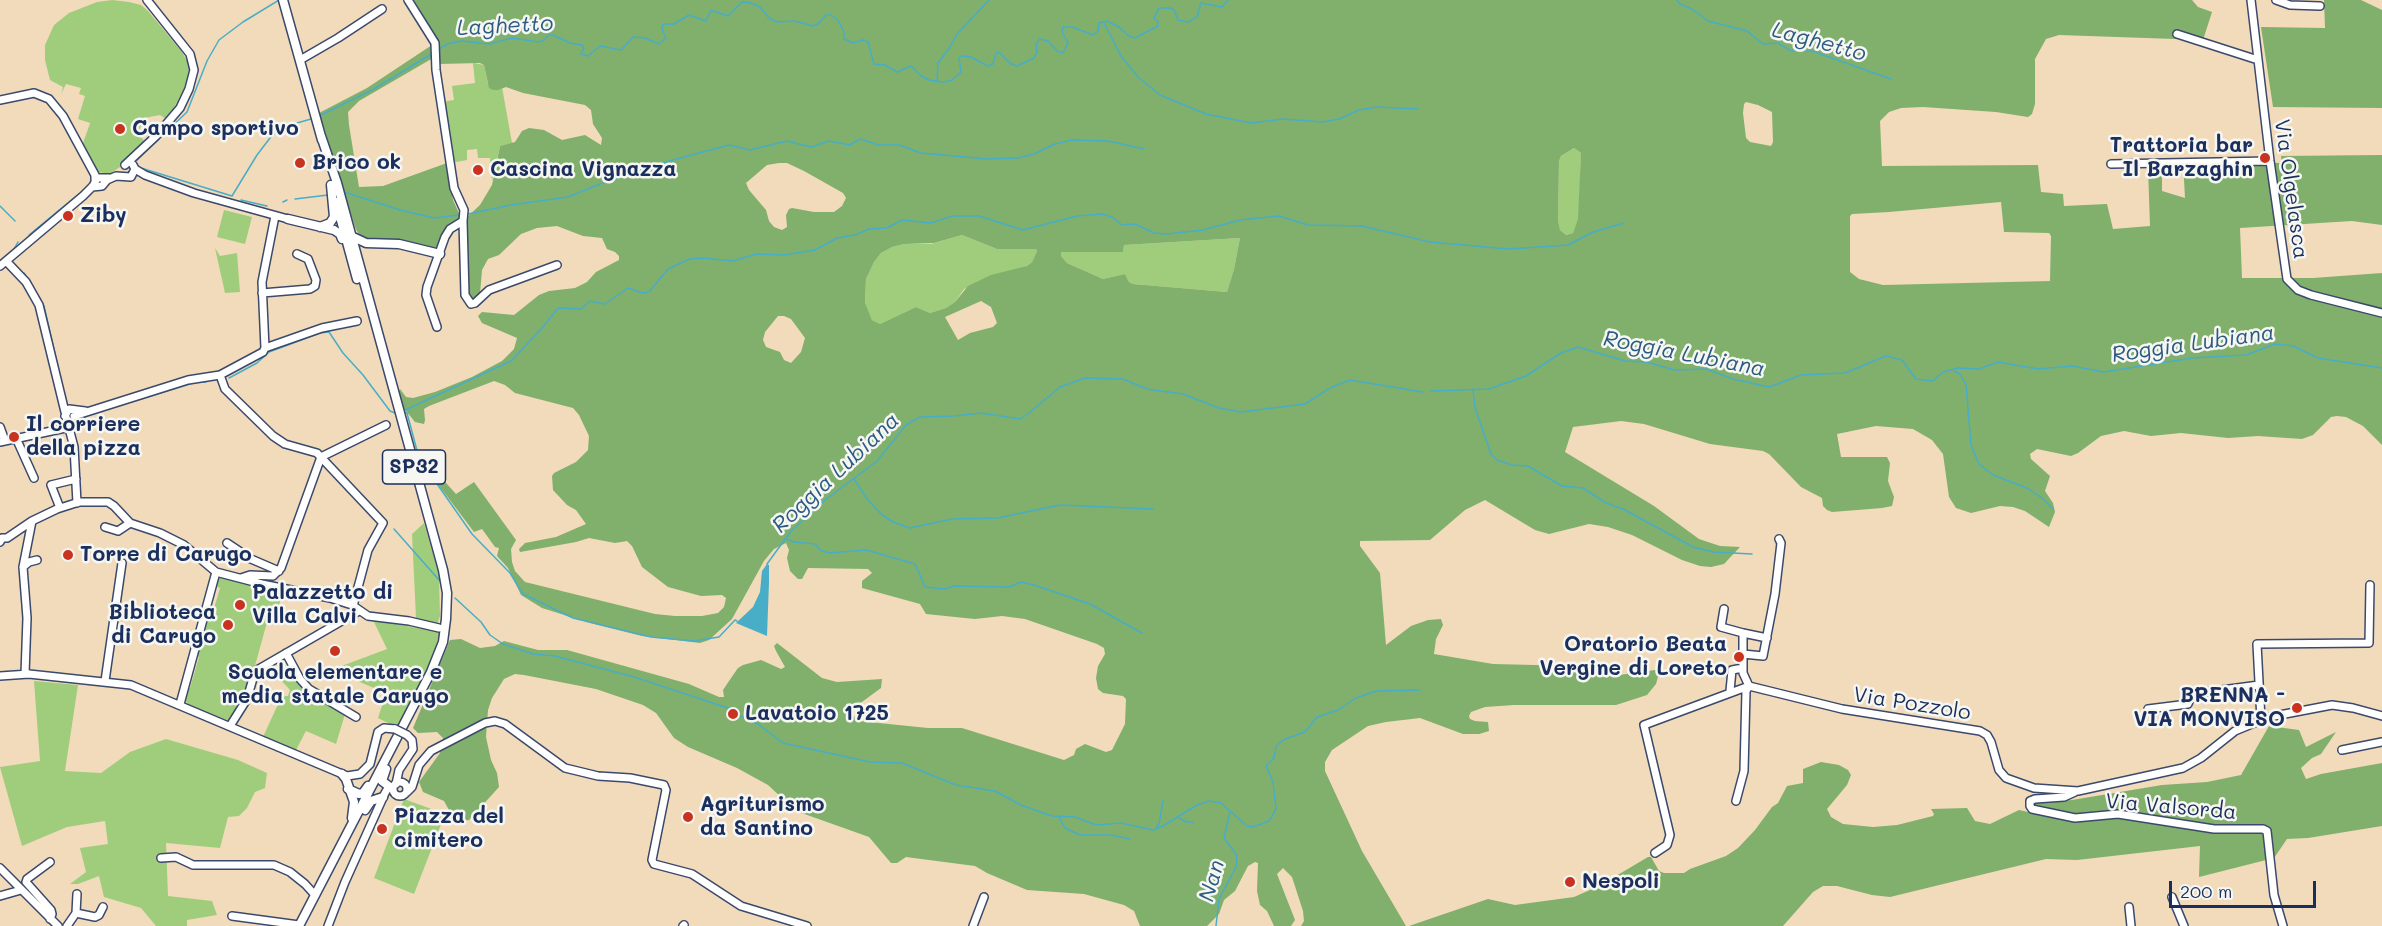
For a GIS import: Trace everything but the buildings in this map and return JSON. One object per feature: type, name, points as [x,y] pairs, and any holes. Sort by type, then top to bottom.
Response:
[{"type":"main road","name":"SP32","points":[[284,3],[318,123],[348,250],[371,316]]},
{"type":"main road","name":"SP32","points":[[299,926],[431,672],[443,642],[447,593],[443,570],[371,316],[351,236],[321,136]]},
{"type":"main road","points":[[320,227],[330,223],[334,217],[331,185]]},
{"type":"main road","points":[[288,219],[338,232],[348,250]]},
{"type":"main road","points":[[351,236],[360,242],[399,244],[440,254]]},
{"type":"main road","points":[[364,286],[362,256],[366,248],[373,244]]},
{"type":"main road","points":[[397,738],[395,750],[382,779],[383,784],[397,783]]},
{"type":"main road","points":[[348,789],[355,793],[363,793],[384,756],[390,751]]},
{"type":"main road","points":[[342,774],[346,779],[354,807],[349,830]]},
{"type":"main road","points":[[349,830],[357,823],[371,801],[383,797]]},
{"type":"street","points":[[129,170],[138,152],[160,132],[180,108],[189,89],[194,69],[190,54],[147,0]]},
{"type":"street","points":[[408,0],[435,43],[454,188],[464,210],[465,295],[471,304],[476,303],[489,290],[557,265]]},
{"type":"street","name":"Via Olgelasca","points":[[2251,0],[2286,279],[2298,290],[2311,295],[2382,313]]},
{"type":"street","points":[[2276,0],[2290,5],[2319,6]]},
{"type":"street","points":[[300,60],[382,9]]},
{"type":"street","points":[[2177,34],[2258,60]]},
{"type":"street","points":[[0,100],[27,93],[45,95],[63,116],[101,180]]},
{"type":"street","points":[[2111,164],[2270,161]]},
{"type":"street","points":[[77,502],[74,447],[70,427],[71,414],[61,394],[39,305],[17,271],[6,261],[101,180],[129,170],[194,193],[288,219]]},
{"type":"street","points":[[71,414],[153,393],[188,380],[220,375],[263,352],[265,348],[262,292],[264,266],[275,216]]},
{"type":"street","points":[[437,327],[426,295],[427,287],[445,237],[450,229],[463,221]]},
{"type":"street","points":[[262,292],[310,289],[315,286],[316,280],[308,259],[297,254]]},
{"type":"street","points":[[265,348],[280,345],[322,328],[357,321]]},
{"type":"street","points":[[220,375],[225,389],[278,440],[287,445],[315,452],[383,523],[368,550],[356,609],[255,672],[247,699],[230,726]]},
{"type":"street","points":[[240,578],[249,575],[271,576],[279,571],[321,457],[386,425]]},
{"type":"street","points":[[0,427],[3,442],[70,427]]},
{"type":"street","points":[[16,438],[34,478]]},
{"type":"street","points":[[60,508],[51,485],[76,479]]},
{"type":"street","points":[[1,539],[32,521],[77,502],[111,503],[130,523],[163,534],[184,545],[216,572],[330,598],[372,617],[409,621],[439,628]]},
{"type":"street","points":[[25,674],[27,618],[23,567],[32,521]]},
{"type":"street","points":[[105,527],[118,531],[130,523]]},
{"type":"street","points":[[1743,654],[1763,656],[1775,594],[1781,543],[1779,539]]},
{"type":"street","points":[[226,543],[251,559],[279,571]]},
{"type":"street","points":[[23,567],[37,560]]},
{"type":"street","points":[[105,681],[122,563]]},
{"type":"street","points":[[180,704],[216,572]]},
{"type":"street","points":[[2261,720],[2257,644],[2369,643],[2370,585]]},
{"type":"street","points":[[1724,609],[1721,627],[1767,638]]},
{"type":"street","points":[[1743,633],[1743,673],[1749,686]]},
{"type":"street","points":[[286,653],[300,679],[309,689],[356,717]]},
{"type":"street","points":[[1730,691],[1732,670],[1743,668]]},
{"type":"street","points":[[0,676],[25,674],[131,685],[342,774],[356,775],[364,772],[371,760],[377,734],[384,728],[395,729],[407,735],[413,743],[412,751],[401,766],[393,791],[398,796]]},
{"type":"street","points":[[2148,709],[2188,704],[2192,694],[2259,685]]},
{"type":"street","points":[[1655,853],[1667,845],[1670,836],[1644,724],[1749,686]]},
{"type":"street","points":[[1736,801],[1744,771],[1746,691],[1749,686]]},
{"type":"street","name":"Via Pozzolo","points":[[1749,686],[1842,709],[1980,731],[1987,735],[1991,742],[2000,770],[2006,778],[2034,788],[2078,791]]},
{"type":"street","points":[[2078,791],[2182,768],[2201,758],[2235,731],[2261,720],[2332,705],[2382,716]]},
{"type":"street","points":[[383,797],[402,796],[407,792],[412,787],[419,765],[431,751],[472,728],[495,721],[509,726],[565,768],[587,775],[630,778],[664,785],[666,790],[652,860],[654,864],[692,874],[741,906],[807,926]]},
{"type":"street","points":[[2342,750],[2382,742]]},
{"type":"street","points":[[328,926],[383,797],[397,783],[410,783],[415,778]]},
{"type":"street","points":[[397,783],[407,786],[407,792]]},
{"type":"street","name":"Via Valsorda","points":[[2078,791],[2064,797],[2035,799],[2030,801],[2030,806],[2032,809],[2075,818],[2118,814],[2214,829],[2263,829],[2267,831],[2274,895],[2283,926]]},
{"type":"street","points":[[162,858],[176,857],[193,866],[274,865],[290,872],[315,896]]},
{"type":"street","points":[[50,862],[26,882],[52,912],[50,919]]},
{"type":"street","points":[[0,868],[58,926]]},
{"type":"street","points":[[0,896],[21,890]]},
{"type":"street","points":[[67,926],[76,913],[77,894]]},
{"type":"street","points":[[973,926],[984,897]]},
{"type":"street","points":[[2172,897],[2184,926]]},
{"type":"street","points":[[76,913],[94,917],[99,915],[103,907]]},
{"type":"street","points":[[2129,907],[2131,926]]},
{"type":"street","points":[[232,916],[299,926]]},
{"type":"green space","points":[[112,0],[141,5],[182,52],[190,66],[187,82],[171,114],[166,119],[160,115],[144,118],[138,133],[145,142],[120,167],[111,173],[104,173],[98,172],[83,143],[98,101],[90,123],[78,119],[85,96],[79,94],[81,88],[66,84],[61,94],[63,87],[50,80],[45,60],[45,45],[54,25],[69,13],[97,2]]},
{"type":"green space","points":[[409,0],[2192,0],[2198,7],[2212,12],[2203,40],[2179,36],[2175,39],[2059,35],[2046,39],[2035,59],[2035,104],[2032,114],[2028,117],[1996,112],[1923,107],[1901,108],[1889,112],[1880,121],[1882,166],[2038,165],[2041,192],[2063,194],[2064,206],[2107,204],[2113,229],[2150,226],[2148,168],[2162,167],[2162,191],[2185,198],[2183,161],[2282,163],[2281,156],[2382,155],[2382,225],[2352,221],[2240,228],[2242,278],[2313,278],[2382,273],[2382,445],[2363,426],[2346,417],[2337,416],[2331,417],[2313,435],[2302,439],[2258,436],[2228,438],[2181,433],[2151,436],[2124,431],[2101,436],[2071,456],[2037,449],[2030,454],[2031,459],[2050,476],[2045,491],[2053,503],[2055,512],[2049,527],[2025,511],[2013,507],[2000,506],[1971,513],[1956,508],[1949,497],[1943,454],[1932,440],[1913,429],[1876,426],[1837,434],[1841,457],[1887,457],[1890,463],[1888,481],[1894,497],[1892,506],[1832,512],[1823,506],[1822,498],[1801,487],[1769,454],[1763,451],[1710,444],[1644,424],[1621,421],[1573,427],[1565,452],[1654,506],[1699,539],[1720,546],[1740,547],[1724,564],[1711,567],[1700,566],[1682,560],[1632,535],[1608,527],[1589,524],[1549,534],[1535,530],[1485,500],[1465,510],[1430,540],[1360,541],[1360,546],[1380,573],[1386,645],[1411,626],[1428,620],[1441,619],[1443,625],[1436,639],[1434,654],[1493,664],[1576,666],[1619,675],[1655,670],[1659,673],[1656,684],[1647,695],[1616,705],[1485,707],[1471,712],[1469,716],[1475,721],[1488,722],[1489,731],[1479,734],[1463,734],[1420,718],[1386,722],[1368,726],[1332,750],[1325,762],[1325,771],[1362,851],[1406,926],[1301,926],[1304,921],[1303,911],[1292,877],[1283,868],[1277,874],[1295,920],[1291,926],[1274,926],[1267,911],[1260,905],[1257,891],[1258,863],[1255,862],[1248,866],[1235,891],[1224,900],[1219,914],[1207,926],[1140,926],[1134,911],[1124,905],[1084,894],[1027,890],[975,866],[906,857],[897,863],[891,863],[869,837],[796,811],[768,785],[737,768],[688,747],[674,738],[656,713],[643,705],[596,689],[515,674],[504,679],[492,698],[488,710],[486,737],[499,787],[469,820],[452,823],[448,819],[449,810],[444,801],[423,792],[419,782],[440,753],[443,738],[437,732],[418,733],[413,728],[450,640],[461,639],[480,648],[495,646],[504,641],[538,650],[567,650],[689,684],[719,697],[724,697],[723,690],[738,668],[743,665],[761,660],[781,669],[785,667],[774,646],[777,643],[822,678],[837,682],[882,679],[881,688],[851,710],[851,714],[859,721],[928,728],[962,728],[1064,760],[1074,755],[1076,749],[1085,744],[1106,752],[1112,750],[1125,724],[1126,699],[1123,696],[1103,693],[1098,689],[1096,678],[1098,666],[1105,654],[1104,648],[1097,644],[1025,619],[1002,616],[975,619],[926,614],[920,604],[862,588],[862,581],[872,573],[868,569],[808,568],[802,579],[798,579],[790,571],[787,558],[789,550],[786,543],[774,549],[764,561],[732,619],[709,640],[700,643],[642,636],[590,623],[542,608],[521,595],[508,568],[497,556],[499,548],[495,547],[482,529],[474,532],[437,483],[420,454],[456,494],[474,482],[516,540],[511,549],[512,562],[515,571],[525,582],[655,614],[675,616],[702,616],[718,613],[724,607],[726,598],[722,595],[701,596],[668,587],[642,567],[632,546],[627,541],[615,543],[589,538],[520,552],[519,549],[525,543],[556,537],[586,524],[576,510],[567,505],[553,490],[552,476],[554,473],[576,462],[588,450],[589,436],[573,408],[515,393],[505,385],[494,381],[424,409],[424,424],[415,422],[403,407],[398,393],[400,389],[406,397],[413,398],[435,392],[472,377],[502,361],[514,349],[517,338],[482,323],[478,316],[482,312],[514,315],[539,295],[549,291],[575,288],[587,282],[596,272],[619,260],[615,252],[607,249],[602,238],[583,236],[557,226],[537,228],[521,234],[499,255],[488,259],[482,270],[480,294],[475,300],[471,299],[467,289],[466,218],[480,205],[492,185],[500,146],[515,142],[522,131],[529,128],[544,130],[562,140],[585,135],[601,145],[602,138],[593,124],[591,110],[585,105],[523,93],[506,87],[493,90],[489,88],[484,65],[480,63],[439,64],[438,46]],"holes":[[[1746,102],[1772,112],[1773,142],[1771,146],[1750,142],[1746,138],[1743,113]],[[1574,148],[1581,153],[1578,219],[1573,233],[1566,235],[1560,230],[1558,220],[1561,156]],[[787,163],[843,193],[846,198],[842,206],[834,212],[789,209],[786,215],[787,227],[782,230],[774,227],[769,221],[766,210],[746,183],[767,165]],[[2001,202],[2004,232],[2049,233],[2051,236],[2050,281],[1883,285],[1859,279],[1850,272],[1850,216],[1852,214]],[[962,235],[997,249],[1036,249],[1037,251],[1032,262],[1027,266],[991,275],[968,286],[955,302],[946,308],[930,313],[916,307],[880,324],[872,320],[865,303],[866,279],[881,253],[904,244],[934,243]],[[1240,238],[1227,292],[1133,284],[1129,282],[1125,274],[1103,279],[1067,263],[1061,256],[1061,252],[1123,252],[1124,245]],[[981,301],[991,307],[997,323],[993,327],[970,333],[958,340],[945,317]],[[778,316],[791,319],[805,338],[801,352],[791,363],[784,360],[780,352],[766,347],[763,340],[765,332]]]},
{"type":"green space","points":[[2324,0],[2361,0],[2382,10],[2382,108],[2273,107],[2261,27],[2325,28]]},
{"type":"green space","points":[[435,43],[433,58],[359,101],[348,112],[349,125],[359,187],[383,186],[447,163],[453,200],[461,218],[444,230],[442,242],[436,249],[367,241],[359,235],[355,227],[319,113],[367,88]]},
{"type":"green space","points":[[473,63],[484,65],[488,84],[502,87],[512,143],[500,146],[492,181],[490,158],[478,158],[477,149],[467,150],[467,160],[451,163],[441,102],[454,100],[452,86],[475,83]]},
{"type":"green space","points":[[1574,148],[1581,153],[1579,219],[1573,233],[1566,235],[1560,230],[1558,220],[1559,161],[1561,156]]},
{"type":"green space","points":[[224,210],[252,217],[245,244],[217,237]]},
{"type":"green space","points":[[962,235],[997,249],[1036,248],[1037,251],[1032,262],[1027,266],[964,289],[955,302],[946,308],[930,313],[916,307],[880,324],[872,320],[865,305],[866,279],[881,253],[904,244],[931,244]]},
{"type":"green space","points":[[1240,238],[1227,292],[1133,284],[1129,282],[1125,274],[1103,279],[1067,263],[1061,256],[1061,252],[1123,252],[1124,245]]},
{"type":"green space","points":[[215,248],[220,256],[237,253],[240,292],[225,293]]},
{"type":"green space","points":[[424,523],[439,575],[440,616],[437,625],[418,621],[416,618],[412,534]]},
{"type":"green space","points":[[219,576],[258,585],[259,591],[262,592],[265,587],[283,590],[278,609],[271,608],[246,698],[230,721],[190,706],[184,700],[199,657],[196,655],[199,642],[207,620],[211,619],[220,588],[216,586]]},
{"type":"green space","points":[[373,620],[440,632],[430,668],[398,728],[378,718],[386,693],[331,670],[387,649]]},
{"type":"green space","points":[[292,669],[300,684],[317,700],[345,714],[336,744],[306,731],[296,750],[263,737],[279,702],[288,696],[290,690],[278,677]]},
{"type":"green space","points":[[34,681],[78,685],[65,771],[101,773],[130,752],[166,739],[238,760],[267,773],[265,788],[255,792],[247,808],[239,816],[228,817],[220,848],[166,843],[168,896],[212,901],[217,915],[187,920],[187,926],[156,926],[141,908],[104,897],[99,876],[78,884],[70,884],[86,872],[80,848],[108,844],[105,821],[67,827],[22,846],[0,767],[40,761]]},
{"type":"green space","points":[[2269,726],[2299,730],[2306,747],[2336,732],[2321,754],[2312,758],[2301,768],[2306,779],[2321,774],[2382,763],[2382,826],[2308,838],[2287,839],[2274,858],[2199,877],[2200,846],[2077,860],[2046,859],[1890,897],[1837,886],[1823,886],[1813,892],[1783,926],[1409,926],[1488,899],[1515,905],[1574,897],[1599,886],[1648,857],[1651,857],[1659,871],[1684,873],[1726,856],[1738,848],[1772,807],[1778,803],[1787,786],[1803,783],[1803,769],[1821,762],[1839,765],[1848,770],[1851,775],[1847,785],[1827,809],[1831,817],[1843,824],[1873,827],[1897,825],[1933,816],[1931,809],[1967,808],[1975,821],[1990,824],[2019,810],[2033,813],[2034,805],[2038,802],[2072,800],[2162,785],[2207,782],[2241,775]]},
{"type":"green space","points":[[404,799],[445,814],[414,894],[374,878]]},
{"type":"water","points":[[767,564],[769,565],[769,582],[767,636],[736,623],[753,607],[760,592],[762,571]]},
{"type":"waterway","points":[[137,160],[187,112],[207,61],[219,40],[279,0]]},
{"type":"waterway","points":[[937,82],[938,63],[957,34],[989,0]]},
{"type":"waterway","name":"Laghetto","points":[[439,49],[447,44],[461,41],[489,44],[512,38],[539,42],[548,35],[553,35],[570,43],[582,45],[584,48],[581,54],[588,56],[600,46],[621,50],[633,37],[645,38],[659,44],[666,38],[662,29],[663,24],[674,24],[689,15],[706,21],[711,10],[728,16],[742,2],[760,7],[770,19],[778,22],[795,21],[813,26],[826,15],[831,15],[837,19],[844,32],[844,39],[853,43],[863,40],[868,42],[874,64],[885,65],[897,72],[911,66],[929,80],[944,82],[952,80],[961,72],[959,58],[962,56],[971,57],[988,66],[993,64],[996,53],[999,52],[1011,64],[1017,66],[1034,58],[1037,52],[1036,44],[1040,39],[1048,41],[1057,51],[1063,53],[1068,43],[1062,32],[1063,27],[1072,27],[1093,35],[1098,31],[1099,23],[1107,21],[1135,38],[1158,26],[1154,18],[1159,8],[1170,8],[1174,10],[1178,20],[1188,22],[1197,17],[1201,3],[1222,7],[1228,0]]},
{"type":"waterway","name":"Laghetto","points":[[1677,0],[1708,21],[1747,31],[1763,44],[1778,43],[1791,51],[1812,51],[1891,79]]},
{"type":"waterway","points":[[1104,23],[1121,56],[1138,77],[1160,95],[1206,114],[1251,123],[1283,119],[1323,122],[1339,119],[1359,110],[1377,107],[1418,109]]},
{"type":"waterway","name":"Laghetto","points":[[319,116],[374,89],[433,53]]},
{"type":"waterway","name":"Laghetto","points":[[141,168],[232,196],[270,138],[290,125],[311,119]]},
{"type":"waterway","points":[[468,214],[568,197],[673,160],[729,145],[750,150],[787,141],[811,147],[829,141],[850,145],[860,139],[879,145],[899,145],[921,153],[987,159],[1018,158],[1072,140],[1108,141],[1144,149]]},
{"type":"waterway","name":"Laghetto","points":[[29,235],[92,183]]},
{"type":"waterway","points":[[344,192],[434,218],[460,215]]},
{"type":"waterway","points":[[295,199],[328,195]]},
{"type":"waterway","points":[[241,200],[267,206]]},
{"type":"waterway","points":[[283,202],[287,200]]},
{"type":"waterway","points":[[0,206],[15,221]]},
{"type":"waterway","points":[[737,621],[735,620],[719,637],[694,641],[651,637],[573,618],[523,594],[510,573],[472,534],[419,458],[407,413],[403,411],[511,361],[558,308],[581,309],[590,301],[605,304],[628,288],[643,293],[649,292],[668,269],[690,259],[733,261],[756,254],[783,255],[815,250],[837,238],[855,235],[869,229],[887,228],[902,220],[931,223],[952,216],[979,216],[1023,230],[1077,216],[1102,214],[1112,217],[1122,225],[1135,224],[1154,233],[1167,234],[1203,230],[1240,220],[1279,216],[1308,225],[1362,226],[1430,242],[1509,249],[1568,245],[1593,232],[1624,223]]},
{"type":"waterway","points":[[14,249],[18,242]]},
{"type":"waterway","points":[[24,273],[44,306],[58,367]]},
{"type":"waterway","points":[[229,378],[257,363],[269,352],[320,333],[329,332],[390,411],[395,413]]},
{"type":"waterway","name":"Roggia Lubiana","points":[[1431,391],[1489,389],[1526,376],[1561,353],[1578,347],[1625,361],[1646,362],[1675,370],[1706,369],[1733,379],[1769,387],[1801,375],[1845,373],[1886,356],[1902,360],[1916,379],[1933,381],[1943,372],[1958,368],[1979,369],[1998,362],[2038,369],[2072,366],[2104,372],[2192,358],[2246,355],[2275,344],[2293,346],[2318,358],[2382,368]]},
{"type":"waterway","points":[[1954,371],[1960,374],[1966,385],[1971,445],[1979,464],[1993,475],[2027,488],[2053,509]]},
{"type":"waterway","name":"Roggia Lubiana","points":[[767,564],[791,531],[825,500],[877,461],[906,425],[920,417],[981,413],[1020,419],[1060,387],[1085,378],[1123,379],[1147,389],[1183,394],[1219,408],[1241,412],[1305,404],[1330,388],[1350,380],[1423,392]]},
{"type":"waterway","points":[[86,416],[196,382],[206,382]]},
{"type":"waterway","points":[[1473,389],[1475,408],[1491,454],[1497,460],[1512,465],[1528,466],[1562,486],[1583,488],[1606,503],[1623,509],[1693,547],[1713,552],[1752,554]]},
{"type":"waterway","points":[[854,479],[868,500],[882,515],[910,528],[952,519],[997,518],[1060,505],[1153,509]]},
{"type":"waterway","points":[[394,529],[440,581]]},
{"type":"waterway","points":[[786,539],[815,544],[820,550],[829,553],[866,550],[915,564],[925,587],[945,589],[954,586],[1009,587],[1021,582],[1034,585],[1090,604],[1142,633]]},
{"type":"waterway","points":[[455,598],[481,622],[490,635],[503,644],[533,654],[555,656],[634,677],[731,709]]},
{"type":"waterway","points":[[736,714],[758,724],[783,743],[870,762],[902,763],[956,785],[995,791],[1021,805],[1052,816],[1075,817],[1096,825],[1121,823],[1153,830],[1197,805],[1209,801],[1221,803],[1247,826],[1253,827],[1269,821],[1276,809],[1273,782],[1266,766],[1274,758],[1276,746],[1285,739],[1305,732],[1317,717],[1338,710],[1356,698],[1376,691],[1420,690]]},
{"type":"waterway","points":[[1156,828],[1159,824],[1163,801]]},
{"type":"waterway","name":"Nan","points":[[1216,926],[1219,899],[1236,867],[1237,860],[1236,854],[1224,838],[1230,812]]},
{"type":"waterway","points":[[1059,817],[1065,828],[1080,835],[1111,835],[1130,839]]},
{"type":"waterway","points":[[1178,817],[1186,822],[1193,822]]},
{"type":"place","name":"Campo sportivo","points":[[120,129]]},
{"type":"place","name":"Trattoria bar Il Barzaghin","points":[[2265,158]]},
{"type":"place","name":"Brico ok","points":[[300,163]]},
{"type":"place","name":"Cascina Vignazza","points":[[478,170]]},
{"type":"place","name":"Ziby","points":[[68,216]]},
{"type":"place","name":"Il corriere della pizza","points":[[14,437]]},
{"type":"place","name":"Torre di Carugo","points":[[68,555]]},
{"type":"place","name":"Palazzetto di Villa Calvi","points":[[240,605]]},
{"type":"place","name":"Biblioteca di Carugo","points":[[228,625]]},
{"type":"place","name":"Scuola elementare e media statale Carugo","points":[[335,651]]},
{"type":"place","name":"Oratorio Beata Vergine di Loreto","points":[[1739,657]]},
{"type":"place","name":"BRENNA - VIA MONVISO","points":[[2297,708]]},
{"type":"place","name":"Lavatoio 1725","points":[[733,714]]},
{"type":"place","name":"Agriturismo da Santino","points":[[688,817]]},
{"type":"place","name":"Piazza del cimitero","points":[[382,829]]},
{"type":"place","name":"Nespoli","points":[[1570,882]]}]
